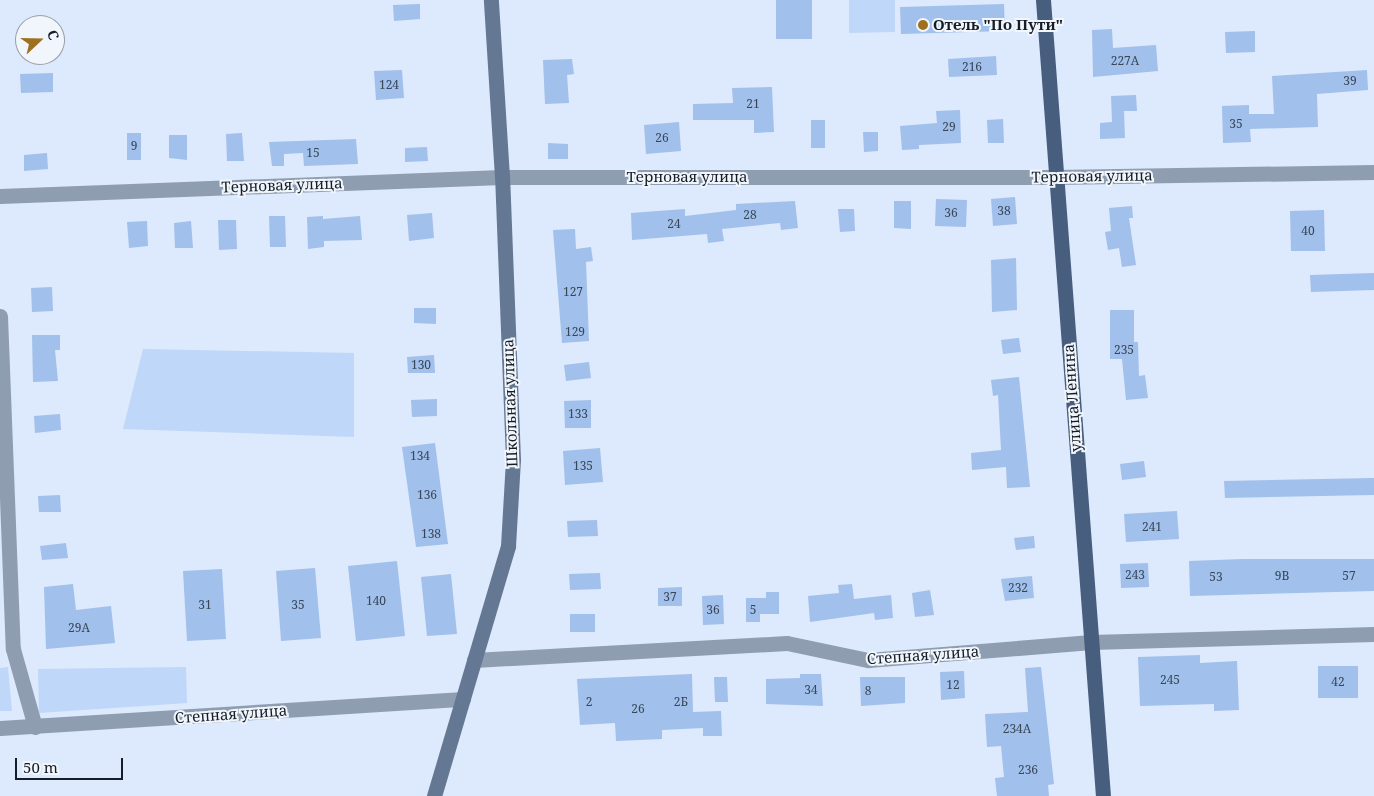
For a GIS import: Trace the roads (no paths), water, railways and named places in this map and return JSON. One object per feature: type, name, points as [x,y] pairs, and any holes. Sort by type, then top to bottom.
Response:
[{"type":"main road","name":"улица Ленина","points":[[1043,0],[1102,796]]},
{"type":"street","name":"Школьная улица","points":[[434,796],[508,546],[513,460],[502,177],[491,0]]},
{"type":"street","name":"Терновая улица","points":[[0,196],[502,177],[1055,177],[1374,172]]},
{"type":"street","points":[[0,316],[13,649],[35,727]]},
{"type":"street","name":"Степная улица","points":[[474,660],[786,643],[868,660],[1092,642],[1374,634]]},
{"type":"street","name":"Степная улица","points":[[0,728],[463,700]]},
{"type":"place","name":"Отель \"По Пути\"","points":[[923,25]]}]
